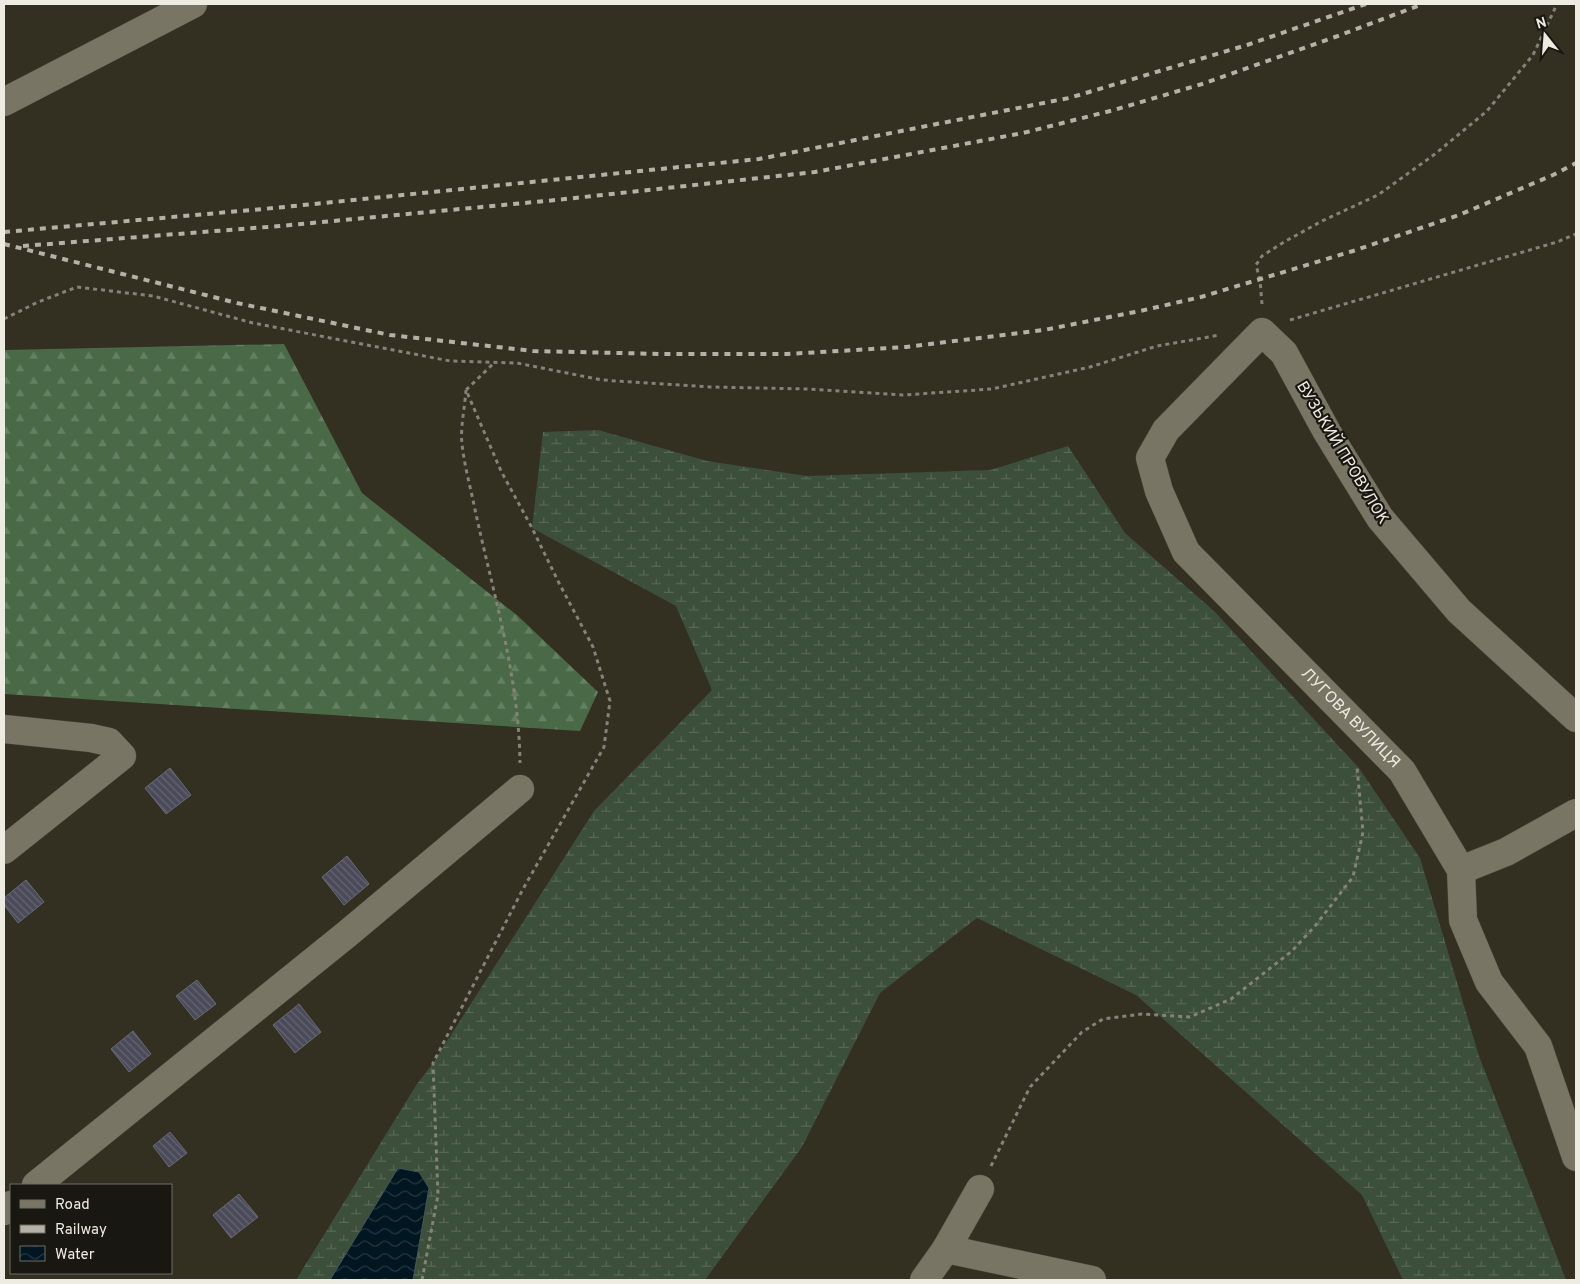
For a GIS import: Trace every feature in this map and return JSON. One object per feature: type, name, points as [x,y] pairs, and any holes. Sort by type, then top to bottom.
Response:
[{"type":"street","points":[[4,102],[194,4]]},
{"type":"street","name":"ВУЗЬКИЙ ПРОВУЛОК","points":[[1273,327],[1284,353],[1327,432],[1380,518],[1459,610],[1576,718]]},
{"type":"street","name":"ЛУГОВА ВУЛИЦЯ","points":[[1273,327],[1166,430],[1150,458],[1159,491],[1186,552],[1402,771],[1461,870],[1462,920],[1489,982],[1538,1046],[1576,1157]]},
{"type":"street","points":[[4,729],[91,738],[109,742],[122,756],[4,850]]},
{"type":"street","points":[[37,1184],[346,934],[520,789]]},
{"type":"street","points":[[1461,870],[1506,852],[1576,813]]},
{"type":"street","points":[[924,1280],[946,1249],[980,1189]]},
{"type":"street","points":[[946,1249],[1092,1280]]},
{"type":"path","points":[[1273,327],[1262,306],[1260,280],[1256,265],[1262,256],[1291,238],[1378,195],[1435,154],[1487,112],[1533,55],[1556,4]]},
{"type":"path","points":[[4,319],[38,302],[77,287],[153,296],[254,323],[450,361],[517,363],[602,380],[710,387],[806,389],[903,395],[992,389],[1090,367],[1158,346],[1273,327],[1557,242],[1576,234]]},
{"type":"path","points":[[494,363],[466,390],[461,442],[505,637],[520,744],[520,789]]},
{"type":"path","points":[[422,1280],[438,1195],[433,1063],[523,889],[604,747],[610,701],[593,647],[501,471],[466,390]]},
{"type":"path","points":[[980,1189],[1030,1087],[1082,1032],[1102,1019],[1142,1014],[1190,1017],[1231,999],[1292,952],[1353,877],[1363,832],[1357,765]]},
{"type":"green space","points":[[284,344],[362,493],[518,616],[598,692],[580,731],[4,694],[4,350]]},
{"type":"green space","points":[[598,430],[707,461],[807,476],[990,470],[1068,446],[1125,533],[1214,611],[1359,768],[1420,858],[1479,1056],[1566,1280],[1403,1280],[1362,1195],[1136,995],[977,918],[880,993],[802,1147],[705,1280],[296,1280],[417,1084],[433,1063],[594,811],[712,690],[676,606],[532,528],[543,432]]},
{"type":"water","points":[[398,1168],[419,1172],[429,1188],[413,1280],[330,1280]]},
{"type":"building","points":[[170,768],[191,795],[166,814],[145,788]]},
{"type":"building","points":[[347,856],[369,884],[344,905],[322,877]]},
{"type":"building","points":[[26,880],[44,902],[18,923],[4,905],[4,898]]},
{"type":"building","points":[[197,980],[216,1004],[195,1020],[176,996]]},
{"type":"building","points":[[299,1004],[321,1032],[295,1053],[273,1025]]},
{"type":"building","points":[[133,1031],[151,1054],[129,1072],[111,1049]]},
{"type":"building","points":[[170,1132],[187,1153],[169,1167],[153,1146]]},
{"type":"building","points":[[239,1194],[258,1217],[231,1238],[213,1215]]},
{"type":"railway","points":[[4,232],[274,208],[759,159],[1069,98],[1247,45],[1366,4]]},
{"type":"railway","points":[[23,246],[280,226],[556,200],[815,172],[1023,133],[1114,110],[1202,84],[1423,4]]},
{"type":"railway","points":[[4,244],[237,303],[390,335],[533,351],[787,354],[906,347],[1044,330],[1201,297],[1353,251],[1459,215],[1553,175],[1576,163]]}]
